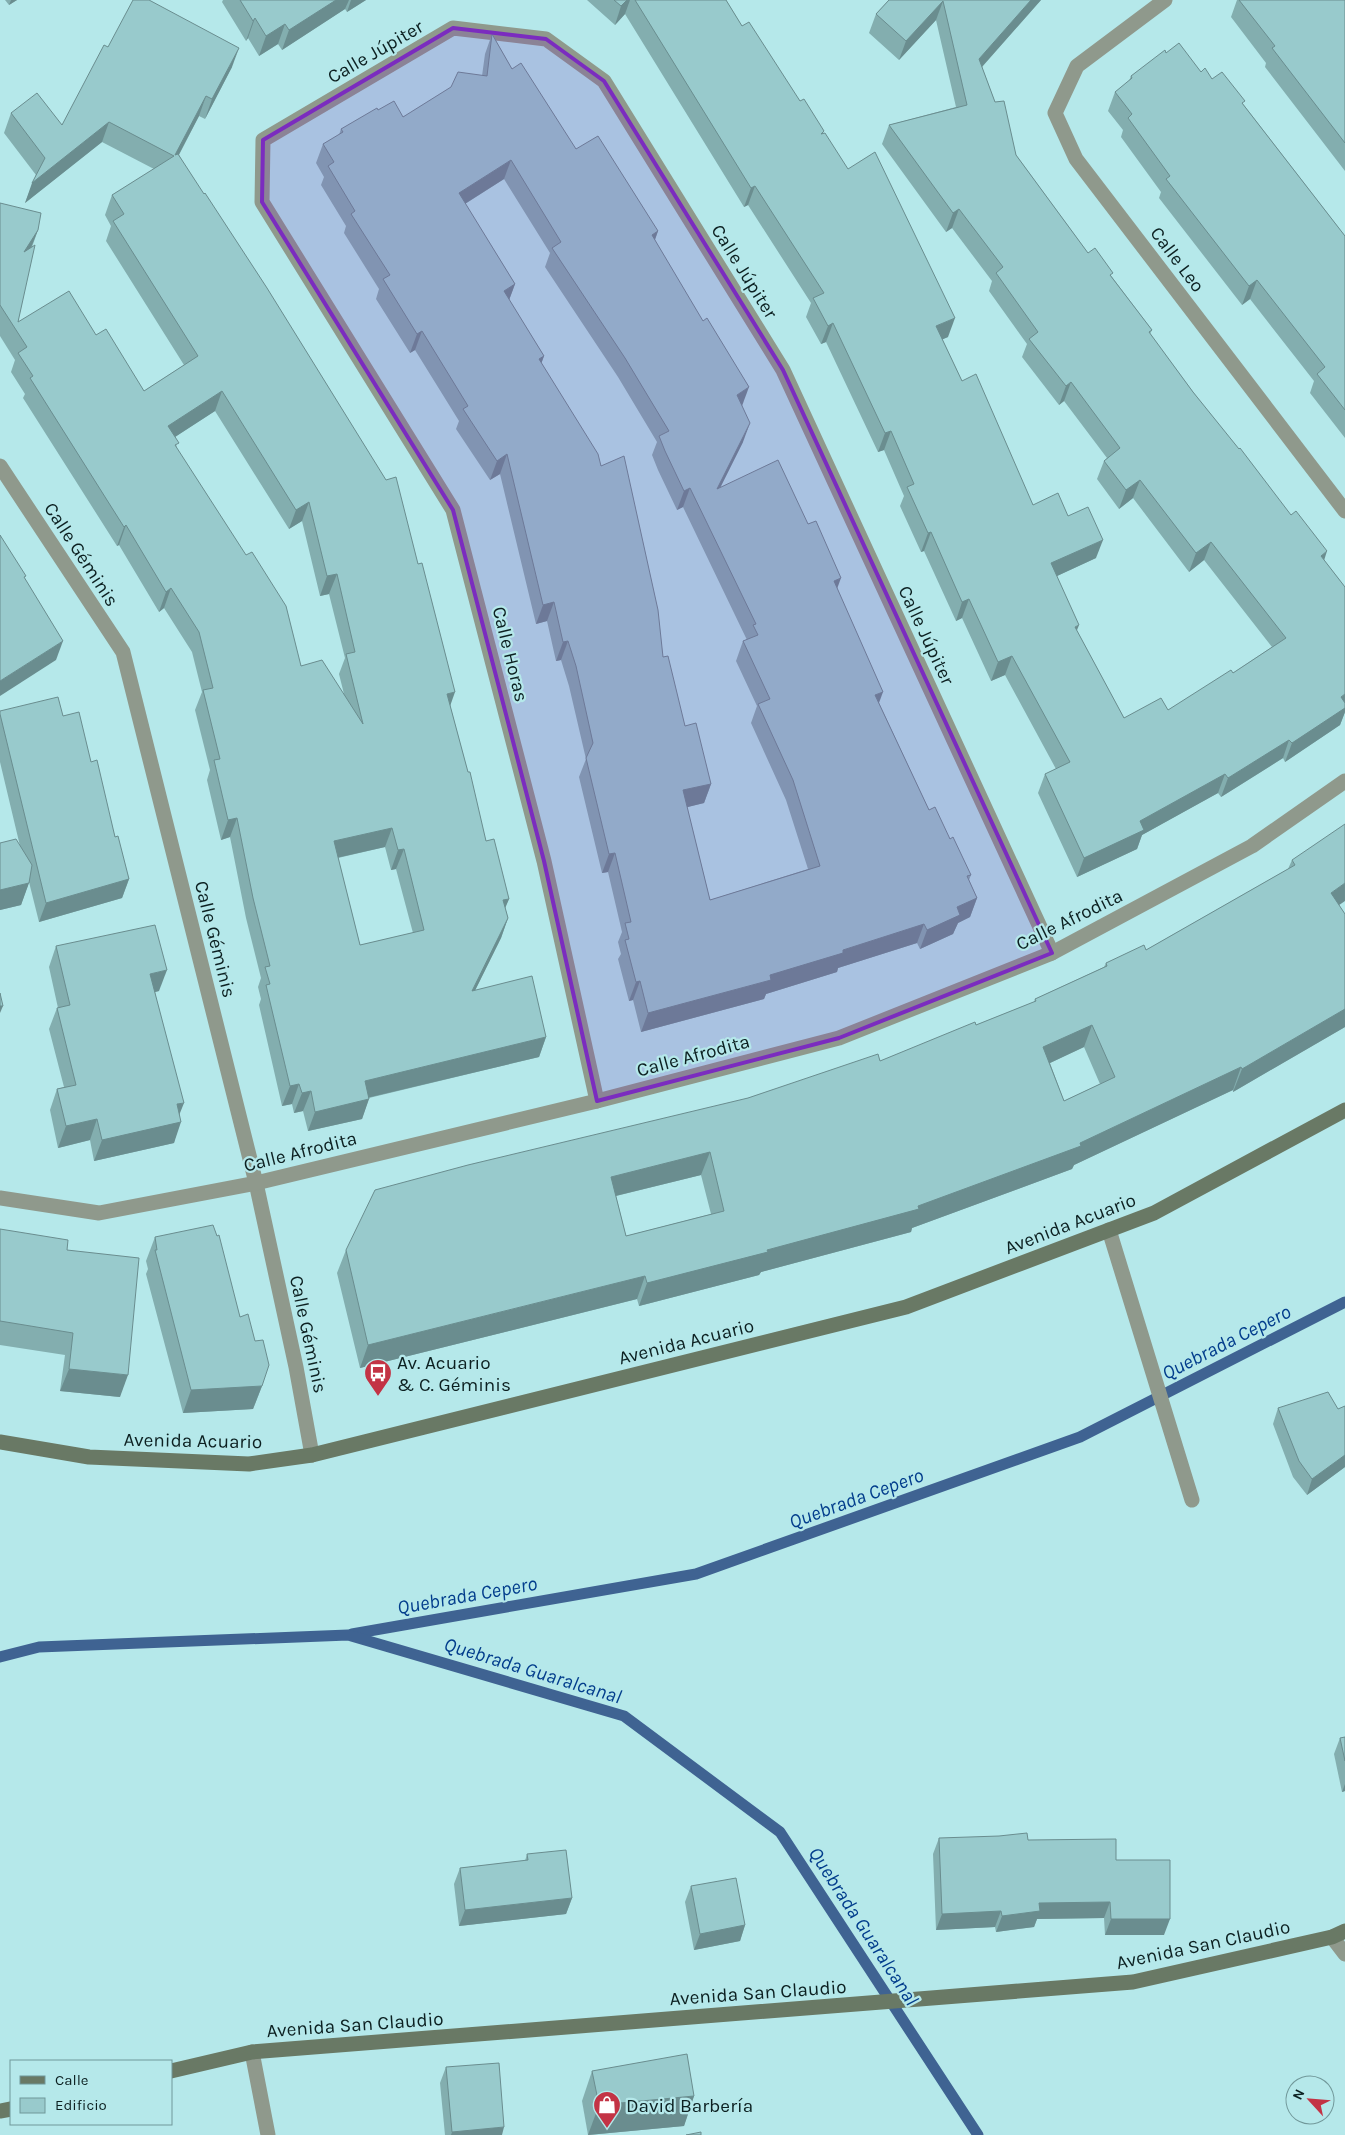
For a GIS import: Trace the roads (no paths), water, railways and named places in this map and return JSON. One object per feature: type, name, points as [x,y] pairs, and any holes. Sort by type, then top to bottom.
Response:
[{"type":"street","name":"Calle Leo","points":[[1165,0],[1077,66],[1056,113],[1076,159],[1345,511]]},
{"type":"street","name":"Calle Júpiter","points":[[295,255],[262,202],[263,140],[453,28],[546,39],[604,81],[783,370],[1052,953]]},
{"type":"street","name":"Calle Horas","points":[[295,255],[454,510],[544,861],[597,1101]]},
{"type":"street","name":"Calle Géminis","points":[[0,466],[123,652],[256,1184],[296,1367],[312,1455]]},
{"type":"street","name":"Calle Afrodita","points":[[0,1198],[99,1213],[256,1184],[597,1101],[840,1038],[1052,953],[1252,846],[1345,781]]},
{"type":"street","name":"Avenida Acuario","points":[[0,1442],[90,1457],[219,1463],[249,1464],[312,1455],[906,1306],[1154,1213],[1345,1110]]},
{"type":"street","points":[[1109,1230],[1192,1500]]},
{"type":"street","points":[[1339,1934],[1345,1954]]},
{"type":"street","name":"Avenida San Claudio","points":[[172,2071],[252,2052],[1133,1982],[1339,1934]]},
{"type":"street","points":[[252,2052],[268,2135]]},
{"type":"waterway","name":"Quebrada Cepero","points":[[352,1634],[696,1574],[1080,1437],[1345,1302]]},
{"type":"waterway","name":"Quebrada Guaralcanal","points":[[0,1657],[39,1647],[348,1635],[624,1716],[780,1832],[978,2135]]},
{"type":"place","name":"Av. Acuario & C. Géminis","points":[[378,1397]]},
{"type":"place","name":"David Barbería","points":[[607,2129]]}]
